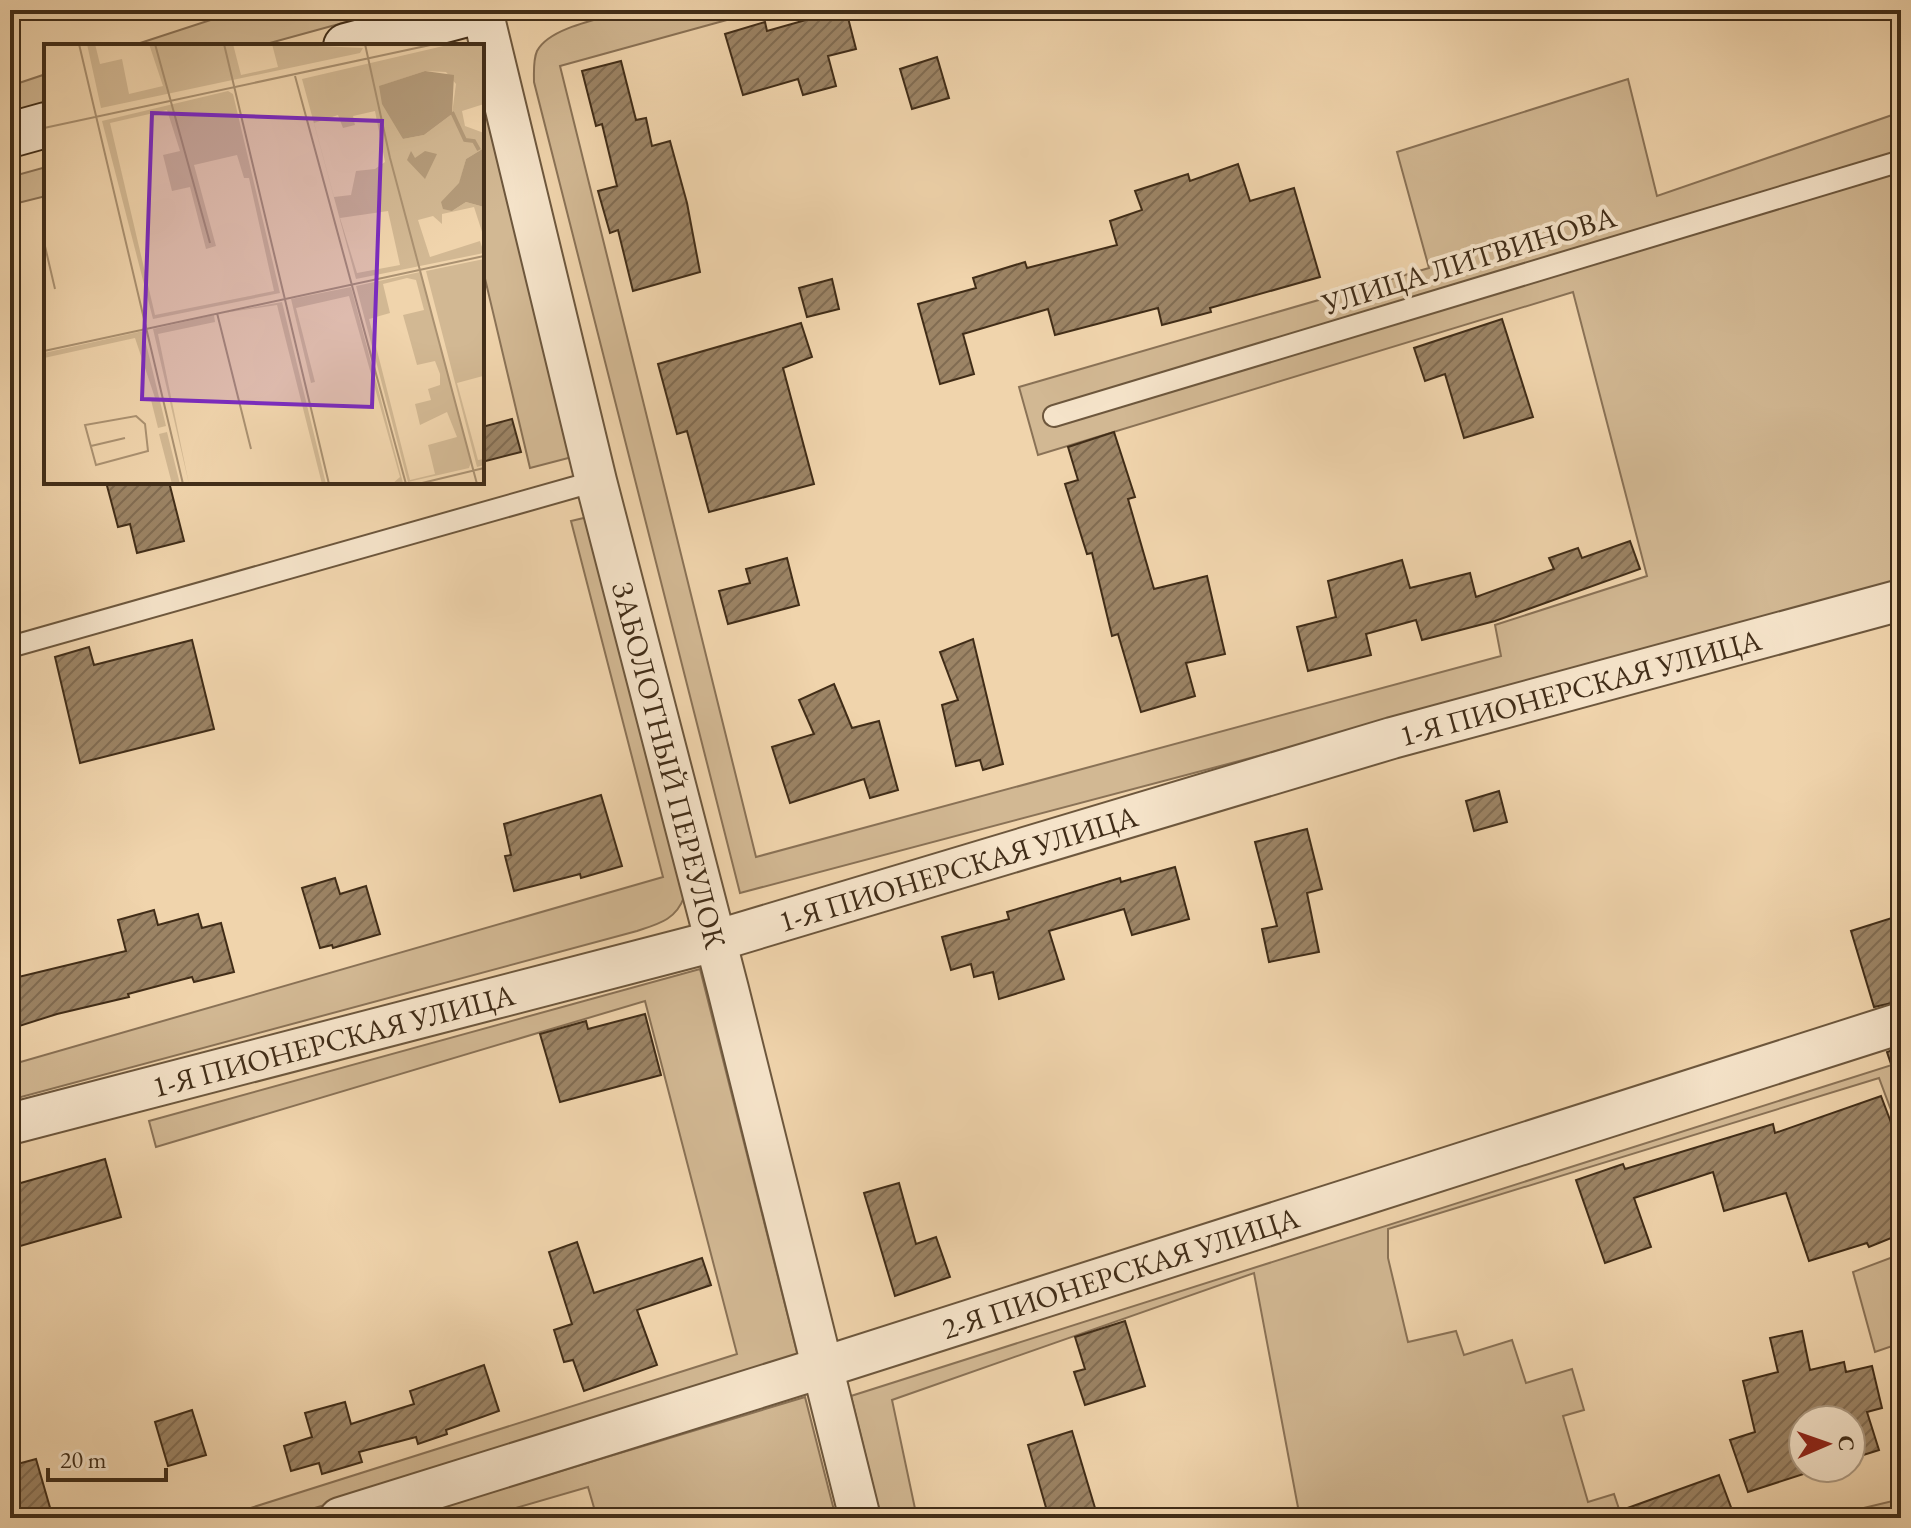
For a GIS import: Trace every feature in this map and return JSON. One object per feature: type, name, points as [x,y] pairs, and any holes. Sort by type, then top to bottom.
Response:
[{"type":"street","points":[[354,44],[482,10]]},
{"type":"street","name":"ЗАБОЛОТНЫЙ ПЕРЕУЛОК","points":[[482,10],[596,481],[860,1518]]},
{"type":"street","points":[[10,135],[44,126]]},
{"type":"street","name":"1-Я ПИОНЕРСКАЯ УЛИЦА","points":[[10,1124],[715,941],[1392,738],[1901,600]]},
{"type":"street","name":"2-Я ПИОНЕРСКАЯ УЛИЦА","points":[[340,1518],[1901,1023]]},
{"type":"lane","name":"УЛИЦА ЛИТВИНОВА","points":[[1054,416],[1901,161]]},
{"type":"lane","points":[[10,647],[596,481]]},
{"type":"shaded area","points":[[241,10],[390,10],[266,44],[137,44]]},
{"type":"shaded area","points":[[632,10],[763,10],[560,66],[756,857],[1501,656],[1495,625],[1647,576],[1573,292],[1038,455],[1019,387],[1429,268],[1397,152],[1628,79],[1657,196],[1901,112],[1901,586],[740,893],[534,82],[537,51],[544,42],[566,29]]},
{"type":"shaded area","points":[[484,67],[576,456],[530,468],[484,274]]},
{"type":"shaded area","points":[[44,75],[44,106],[10,114],[10,86]]},
{"type":"shaded area","points":[[44,168],[44,196],[10,205],[10,177]]},
{"type":"shaded area","points":[[592,516],[684,897],[676,911],[665,920],[637,931],[10,1100],[10,1065],[663,877],[571,521]]},
{"type":"shaded area","points":[[700,969],[800,1364],[281,1518],[219,1518],[737,1354],[645,1001],[156,1147],[149,1121]]},
{"type":"shaded area","points":[[1901,1062],[1901,1137],[1879,1078],[1388,1229],[1388,1258],[1408,1342],[1456,1331],[1464,1355],[1512,1340],[1526,1383],[1572,1369],[1584,1410],[1563,1416],[1588,1502],[1614,1494],[1622,1518],[1300,1518],[1254,1273],[892,1400],[917,1518],[881,1518],[851,1396]]},
{"type":"shaded area","points":[[1901,1254],[1901,1343],[1875,1352],[1853,1272]]},
{"type":"shaded area","points":[[805,1397],[836,1518],[597,1518],[588,1487],[481,1518],[406,1518]]},
{"type":"shaded area","points":[[1901,1499],[1901,1518],[1822,1518]]},
{"type":"building","points":[[846,10],[856,49],[828,56],[836,86],[803,95],[798,79],[743,95],[725,34],[765,22],[767,31]]},
{"type":"building","points":[[937,57],[949,98],[912,109],[900,69]]},
{"type":"building","points":[[621,61],[636,120],[646,118],[652,146],[670,141],[687,203],[700,272],[633,291],[618,230],[610,233],[598,191],[617,186],[602,124],[596,126],[582,71]]},
{"type":"building","points":[[1238,164],[1250,201],[1294,188],[1320,277],[1162,325],[1158,308],[1055,335],[1048,309],[963,334],[974,374],[940,384],[918,304],[976,288],[973,278],[1025,262],[1027,268],[1117,245],[1110,221],[1142,210],[1135,191],[1188,174],[1190,181]]},
{"type":"building","points":[[832,279],[839,309],[807,317],[799,288]]},
{"type":"building","points":[[1502,319],[1533,417],[1464,438],[1445,374],[1425,381],[1414,348]]},
{"type":"building","points":[[801,323],[812,357],[783,368],[814,484],[709,512],[687,431],[677,434],[658,364]]},
{"type":"building","points":[[512,419],[521,452],[484,461],[484,426]]},
{"type":"building","points":[[1114,432],[1135,497],[1128,499],[1154,589],[1207,576],[1225,654],[1186,663],[1195,696],[1141,712],[1118,634],[1112,636],[1092,553],[1087,554],[1065,484],[1078,480],[1068,447]]},
{"type":"building","points":[[107,484],[170,484],[184,541],[137,553],[130,524],[118,527]]},
{"type":"building","points":[[1630,541],[1640,569],[1495,621],[1422,640],[1416,620],[1366,634],[1371,655],[1308,671],[1297,627],[1336,617],[1328,581],[1402,560],[1410,588],[1470,573],[1476,597],[1554,569],[1549,558],[1578,548],[1582,558]]},
{"type":"building","points":[[787,558],[799,605],[728,624],[719,591],[750,583],[746,569]]},
{"type":"building","points":[[973,639],[1003,764],[983,770],[980,760],[956,766],[942,705],[958,700],[940,652]]},
{"type":"building","points":[[192,640],[214,729],[80,763],[55,657],[89,647],[94,665]]},
{"type":"building","points":[[834,684],[852,728],[879,721],[898,790],[870,798],[864,779],[790,803],[772,747],[814,734],[799,700]]},
{"type":"building","points":[[1499,791],[1507,822],[1474,831],[1466,801]]},
{"type":"building","points":[[601,795],[622,866],[581,878],[580,874],[514,891],[505,856],[511,855],[504,824]]},
{"type":"building","points":[[1307,829],[1322,889],[1307,893],[1319,952],[1269,962],[1262,929],[1277,926],[1255,842]]},
{"type":"building","points":[[1175,867],[1189,919],[1132,935],[1124,909],[1049,931],[1064,979],[999,999],[993,972],[974,977],[971,964],[951,970],[942,937],[1009,919],[1007,912],[1120,878],[1121,882]]},
{"type":"building","points":[[335,878],[340,894],[366,886],[380,934],[333,948],[332,945],[320,948],[302,888]]},
{"type":"building","points":[[154,910],[158,925],[198,914],[202,928],[221,923],[234,972],[194,982],[192,977],[10,1029],[10,979],[126,951],[118,920]]},
{"type":"building","points":[[1901,915],[1901,1001],[1874,1007],[1851,931]]},
{"type":"building","points":[[645,1014],[661,1075],[560,1102],[540,1034],[586,1021],[588,1029]]},
{"type":"building","points":[[1901,1047],[1901,1069],[1893,1070],[1887,1052]]},
{"type":"building","points":[[1881,1096],[1901,1149],[1901,1234],[1869,1247],[1867,1243],[1809,1261],[1786,1193],[1724,1211],[1713,1172],[1634,1198],[1651,1247],[1605,1263],[1576,1180],[1623,1164],[1625,1169],[1773,1124],[1775,1133]]},
{"type":"building","points":[[105,1159],[121,1217],[10,1249],[10,1186]]},
{"type":"building","points":[[899,1183],[916,1244],[936,1237],[950,1277],[895,1296],[864,1193]]},
{"type":"building","points":[[577,1242],[594,1293],[702,1258],[711,1285],[637,1310],[657,1365],[584,1391],[573,1360],[564,1362],[554,1330],[572,1324],[549,1252]]},
{"type":"building","points":[[1125,1321],[1145,1386],[1085,1405],[1074,1372],[1085,1369],[1075,1337]]},
{"type":"building","points":[[1802,1331],[1810,1370],[1844,1362],[1846,1372],[1872,1366],[1882,1408],[1867,1412],[1867,1404],[1787,1404],[1787,1479],[1748,1492],[1730,1440],[1755,1432],[1743,1381],[1778,1372],[1770,1338]]},
{"type":"building","points":[[484,1365],[499,1411],[446,1430],[447,1434],[418,1444],[416,1437],[359,1452],[362,1462],[322,1474],[319,1463],[291,1471],[284,1446],[312,1437],[305,1413],[345,1402],[351,1424],[414,1404],[410,1391]]},
{"type":"building","points":[[192,1410],[206,1455],[168,1466],[155,1422]]},
{"type":"building","points":[[1867,1412],[1879,1450],[1867,1454]]},
{"type":"building","points":[[1072,1431],[1098,1518],[1049,1518],[1028,1445]]},
{"type":"building","points":[[36,1459],[53,1518],[18,1518],[10,1487],[10,1466]]},
{"type":"building","points":[[1719,1475],[1735,1518],[1612,1518],[1611,1514]]}]
